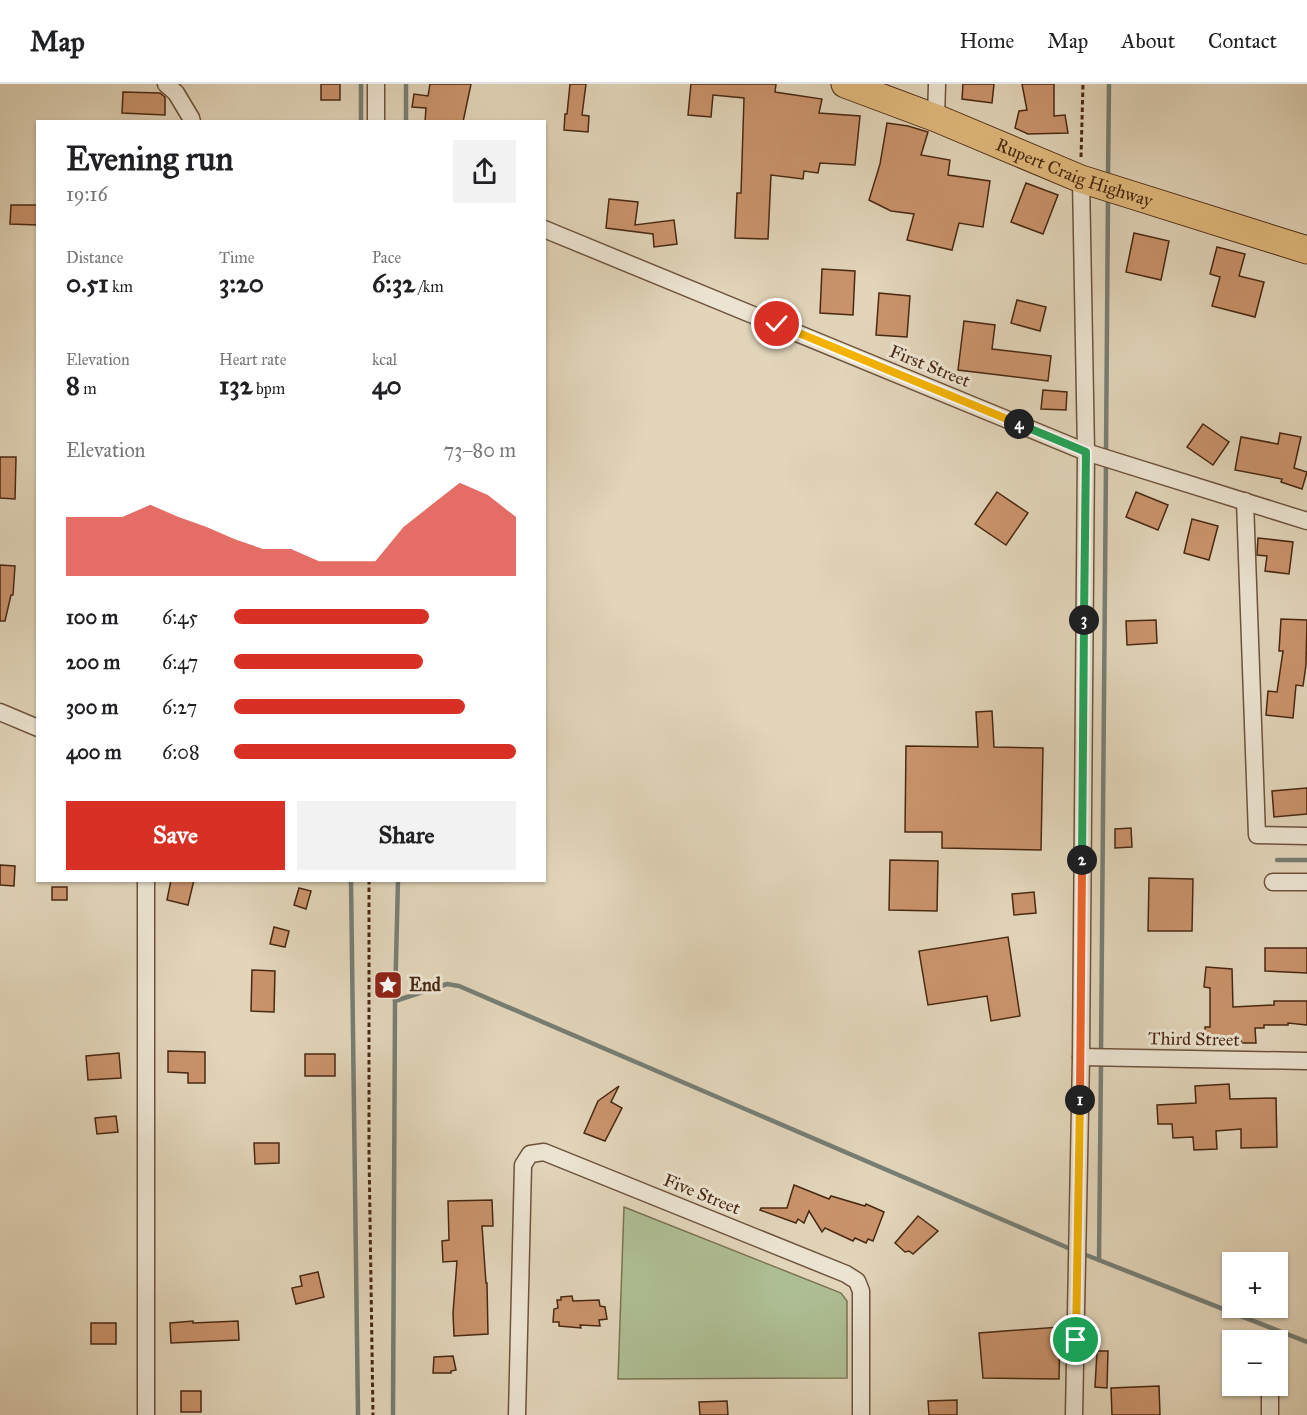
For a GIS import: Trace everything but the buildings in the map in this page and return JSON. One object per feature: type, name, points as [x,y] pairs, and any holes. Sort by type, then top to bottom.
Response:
[{"type":"main road","name":"Rupert Craig Highway","points":[[845,84],[936,118],[1081,180],[1307,250]]},
{"type":"street","points":[[166,84],[176,93],[192,120]]},
{"type":"street","points":[[376,84],[376,120]]},
{"type":"street","points":[[936,118],[937,84]]},
{"type":"street","points":[[1074,1415],[1081,1057],[1086,452],[1081,180]]},
{"type":"street","name":"First Street","points":[[546,230],[1086,452],[1307,521]]},
{"type":"street","points":[[1245,501],[1257,835],[1307,836]]},
{"type":"street","points":[[0,712],[36,727]]},
{"type":"street","points":[[146,882],[146,1415]]},
{"type":"street","points":[[1273,882],[1307,882]]},
{"type":"street","name":"Third Street","points":[[1081,1057],[1307,1061]]},
{"type":"street","name":"Five Street","points":[[517,1415],[523,1165],[531,1154],[544,1152],[846,1274],[857,1281],[861,1291],[861,1415]]},
{"type":"street","points":[[1270,1396],[1270,1415]]},
{"type":"path","points":[[1081,180],[1083,84]]},
{"type":"path","points":[[369,882],[369,1152],[373,1415]]},
{"type":"green space","points":[[624,1207],[841,1293],[847,1301],[847,1378],[618,1379]]},
{"type":"waterway","points":[[361,84],[361,120]]},
{"type":"waterway","points":[[406,84],[406,120]]},
{"type":"waterway","points":[[1108,177],[1109,84]]},
{"type":"waterway","points":[[1106,453],[1108,198]]},
{"type":"waterway","points":[[1101,1053],[1106,462]]},
{"type":"waterway","points":[[1277,860],[1307,860]]},
{"type":"waterway","points":[[351,882],[358,1415]]},
{"type":"waterway","points":[[393,1415],[395,1001],[398,882]]},
{"type":"waterway","points":[[395,1001],[447,984],[459,986],[1073,1250]]},
{"type":"waterway","points":[[1099,1260],[1101,1062]]},
{"type":"waterway","points":[[1081,1253],[1307,1342]]},
{"type":"place","name":"End","points":[[388,985]]},
{"type":"route","points":[[777,324],[1086,452],[1081,1057],[1076,1340]]}]
